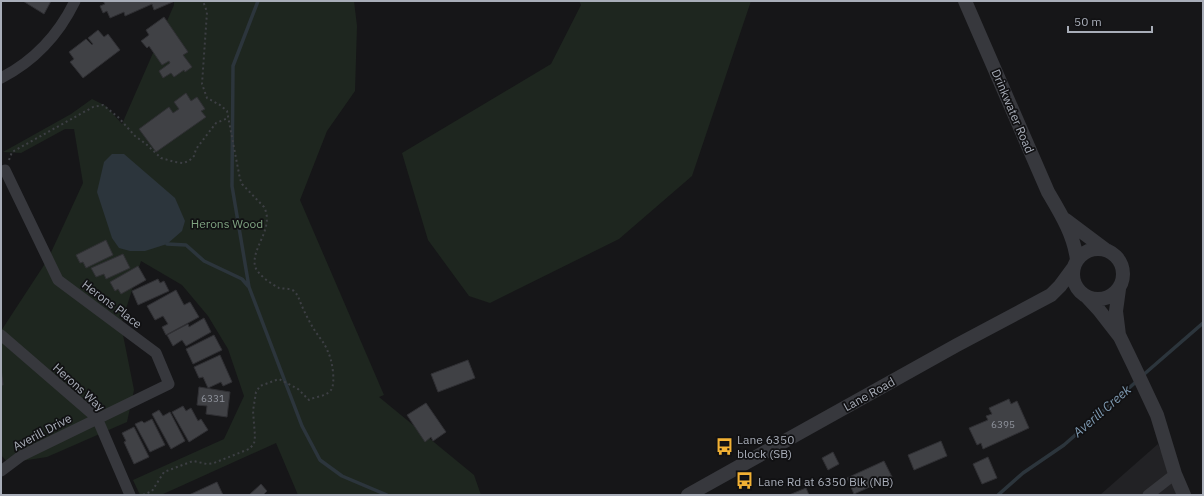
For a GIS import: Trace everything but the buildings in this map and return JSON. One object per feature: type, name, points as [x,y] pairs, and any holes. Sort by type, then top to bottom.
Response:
[{"type":"street","points":[[1,78],[28,61],[45,46],[57,32],[75,1]]},
{"type":"street","name":"Drinkwater Road","points":[[965,1],[1048,192],[1064,219],[1072,238],[1075,264]]},
{"type":"street","name":"Herons Place","points":[[5,170],[58,280],[156,353],[169,384],[97,418]]},
{"type":"street","name":"Drinkwater Road","points":[[1064,219],[1082,234],[1106,250]]},
{"type":"street","points":[[1120,337],[1116,311],[1119,289],[1124,274],[1122,266],[1113,253],[1106,250],[1090,250],[1082,254],[1075,264],[1073,275],[1074,282],[1078,289],[1100,310],[1120,337],[1158,415],[1175,474],[1184,495]]},
{"type":"street","name":"Lane Road","points":[[688,495],[950,349],[1051,295],[1060,286],[1075,264]]},
{"type":"street","points":[[1085,296],[1096,300],[1105,299],[1113,295],[1119,289]]},
{"type":"street","name":"Lane Road","points":[[1051,295],[1066,293],[1085,296]]},
{"type":"street","name":"Herons Way","points":[[1,335],[97,418],[130,495]]},
{"type":"street","name":"Averill Drive","points":[[1,471],[21,456],[97,418]]},
{"type":"street","points":[[1148,495],[1175,474]]},
{"type":"path","points":[[143,495],[152,491],[164,472],[194,461],[207,464],[214,463],[249,449],[254,444],[255,436],[253,411],[256,392],[260,386],[265,386],[279,379],[298,389],[309,400],[314,397],[327,394],[332,389],[334,378],[328,352],[312,326],[297,295],[292,289],[280,288],[272,284],[259,273],[255,266],[255,259],[266,231],[266,212],[264,207],[242,184],[240,179],[228,124],[227,111],[220,105],[207,98],[202,84],[207,12],[203,1]]},
{"type":"path","points":[[5,170],[12,152],[93,107],[103,105],[118,117],[135,136],[161,158],[184,163],[189,161],[194,156],[196,149],[216,123],[228,118]]},
{"type":"shaded area","points":[[112,154],[124,154],[175,198],[185,221],[182,231],[167,244],[145,251],[130,251],[119,248],[112,238],[97,192],[104,162]]},
{"type":"shaded area","points":[[1158,444],[1179,495],[1100,495]]},
{"type":"green space","name":"Herons Wood","points":[[174,1],[354,1],[357,26],[355,91],[327,131],[300,200],[384,395],[379,397],[474,475],[481,495],[298,495],[276,443],[161,495],[140,495],[133,480],[224,439],[244,396],[228,349],[208,316],[182,285],[141,261],[121,325],[134,390],[127,422],[47,457],[8,463],[1,455],[1,331],[48,259],[83,183],[74,129],[65,129],[21,153],[3,152],[71,114],[92,99],[106,106],[122,124],[174,5]]},
{"type":"green space","points":[[579,1],[751,1],[692,176],[619,239],[490,303],[469,296],[428,240],[402,153],[551,64],[581,5]]},
{"type":"waterway","points":[[258,1],[233,66],[232,186],[249,287],[302,426],[320,460],[342,476],[387,495]]},
{"type":"waterway","points":[[167,244],[186,245],[204,261],[242,279],[248,286]]},
{"type":"waterway","name":"Averill Creek","points":[[1142,376],[1203,323]]},
{"type":"waterway","name":"Averill Creek","points":[[998,495],[1023,473],[1064,445],[1137,381]]},
{"type":"place","name":"Lane 6350 block (SB)","points":[[724,446]]},
{"type":"place","name":"Lane Rd at 6350 Blk (NB)","points":[[745,481]]}]
